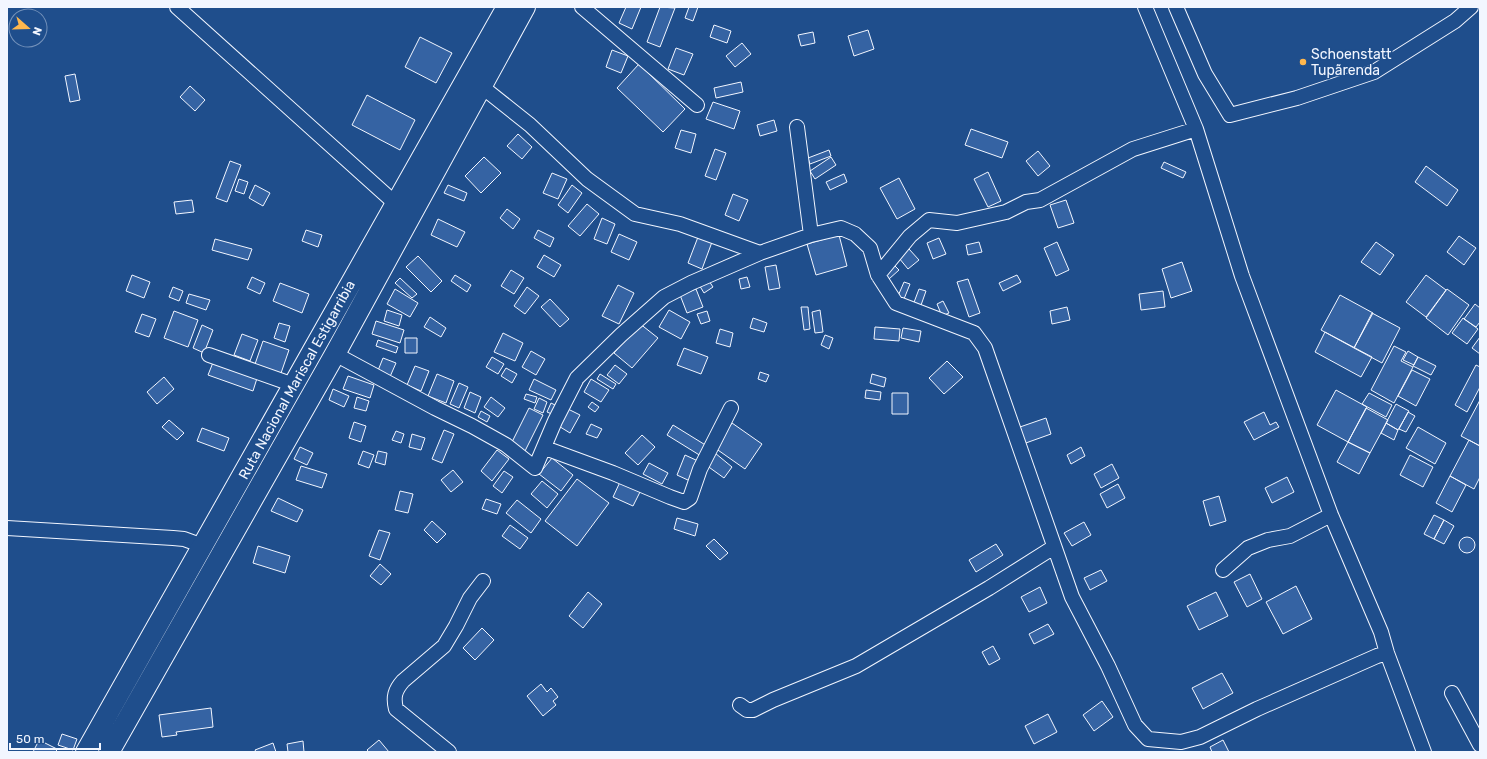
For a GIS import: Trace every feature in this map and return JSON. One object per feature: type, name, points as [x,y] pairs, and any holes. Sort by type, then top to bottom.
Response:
[{"type":"highway","name":"Ruta Nacional Mariscal Estigarribia","points":[[86,752],[507,7]]},
{"type":"highway","name":"Ruta Nacional Mariscal Estigarribia","points":[[109,752],[335,354],[525,7]]},
{"type":"street","points":[[177,7],[396,204]]},
{"type":"street","points":[[582,7],[697,105]]},
{"type":"street","points":[[1145,7],[1196,129],[1242,276],[1332,515],[1381,632],[1387,653],[1424,752]]},
{"type":"street","points":[[1176,7],[1205,74],[1230,115],[1297,98],[1374,72],[1455,21],[1471,7]]},
{"type":"street","points":[[481,86],[530,124],[586,179],[635,214],[680,224],[760,253]]},
{"type":"street","points":[[797,127],[811,235]]},
{"type":"street","points":[[878,275],[910,236],[929,220],[957,223],[1006,212],[1026,202],[1040,200],[1133,150],[1196,129]]},
{"type":"street","points":[[335,354],[499,441],[535,468],[545,448],[555,421],[577,378],[621,335],[664,297],[691,283],[760,253],[811,235],[841,228],[855,234],[870,248],[878,275],[896,303],[974,333],[985,348],[1072,597],[1108,666],[1135,725],[1148,739],[1180,747],[1271,703],[1377,656],[1387,653]]},
{"type":"street","points":[[209,355],[294,385]]},
{"type":"street","points":[[545,448],[613,473],[670,498],[684,502],[690,498],[700,470],[730,408]]},
{"type":"street","points":[[1223,570],[1248,548],[1268,540],[1290,536],[1332,515]]},
{"type":"street","points":[[7,528],[184,539],[203,546]]},
{"type":"street","points":[[740,705],[747,710],[753,710],[773,700],[856,666],[989,588],[1054,547]]},
{"type":"street","points":[[448,752],[396,709],[394,694],[397,687],[403,681],[444,646],[470,598],[483,581]]},
{"type":"street","points":[[1452,693],[1480,745]]},
{"type":"building","points":[[626,7],[641,7],[632,29],[619,23]]},
{"type":"building","points":[[660,7],[675,8],[660,47],[647,42]]},
{"type":"building","points":[[689,7],[698,7],[693,21],[685,18]]},
{"type":"building","points":[[714,25],[731,31],[727,43],[710,37]]},
{"type":"building","points":[[868,30],[874,49],[854,56],[848,36]]},
{"type":"building","points":[[813,32],[815,43],[801,46],[798,35]]},
{"type":"building","points":[[420,37],[452,53],[436,83],[405,67]]},
{"type":"building","points":[[742,43],[751,54],[735,67],[726,56]]},
{"type":"building","points":[[676,48],[693,54],[684,75],[668,69]]},
{"type":"building","points":[[612,50],[628,56],[621,73],[606,67]]},
{"type":"building","points":[[639,64],[685,109],[663,132],[617,88]]},
{"type":"building","points":[[75,74],[80,100],[70,102],[65,76]]},
{"type":"building","points":[[741,82],[743,92],[716,98],[714,88]]},
{"type":"building","points":[[190,86],[205,100],[195,111],[180,97]]},
{"type":"building","points":[[367,95],[415,120],[400,150],[352,125]]},
{"type":"building","points":[[713,102],[740,111],[734,129],[706,119]]},
{"type":"building","points":[[774,120],[777,131],[760,136],[757,125]]},
{"type":"building","points":[[971,129],[1008,142],[1002,158],[965,145]]},
{"type":"building","points":[[681,130],[696,134],[691,153],[675,148]]},
{"type":"building","points":[[518,134],[532,147],[522,159],[507,146]]},
{"type":"building","points":[[715,149],[726,153],[716,180],[705,176]]},
{"type":"building","points":[[829,150],[831,156],[810,164],[808,158]]},
{"type":"building","points":[[1038,151],[1050,166],[1038,176],[1026,161]]},
{"type":"building","points":[[484,157],[501,173],[481,193],[465,176]]},
{"type":"building","points":[[831,157],[836,165],[815,179],[810,171]]},
{"type":"building","points":[[230,161],[241,165],[227,202],[216,198]]},
{"type":"building","points":[[1164,162],[1186,172],[1183,178],[1161,168]]},
{"type":"building","points":[[1426,166],[1458,190],[1447,206],[1415,182]]},
{"type":"building","points":[[988,172],[1001,201],[988,207],[974,179]]},
{"type":"building","points":[[552,173],[567,179],[558,199],[543,193]]},
{"type":"building","points":[[844,174],[847,182],[830,190],[826,182]]},
{"type":"building","points":[[899,178],[915,209],[897,219],[880,188]]},
{"type":"building","points":[[239,179],[248,182],[244,194],[235,191]]},
{"type":"building","points":[[255,185],[270,193],[263,206],[249,198]]},
{"type":"building","points":[[448,185],[467,193],[464,201],[444,193]]},
{"type":"building","points":[[572,185],[582,193],[568,213],[558,205]]},
{"type":"building","points":[[733,194],[748,200],[739,221],[725,215]]},
{"type":"building","points":[[192,200],[194,212],[176,214],[174,202]]},
{"type":"building","points":[[1066,200],[1074,223],[1058,228],[1050,205]]},
{"type":"building","points":[[587,204],[599,214],[580,236],[568,226]]},
{"type":"building","points":[[507,209],[520,219],[513,229],[500,218]]},
{"type":"building","points":[[602,218],[615,224],[607,244],[594,239]]},
{"type":"building","points":[[438,219],[465,232],[457,247],[431,235]]},
{"type":"building","points":[[306,230],[322,235],[318,247],[302,241]]},
{"type":"building","points":[[538,230],[554,238],[550,247],[534,238]]},
{"type":"building","points":[[619,234],[637,242],[629,260],[611,252]]},
{"type":"building","points":[[839,235],[847,266],[816,275],[807,244]]},
{"type":"building","points":[[1459,236],[1476,248],[1464,265],[1447,252]]},
{"type":"building","points":[[698,237],[712,242],[702,269],[688,263]]},
{"type":"building","points":[[939,238],[946,254],[933,259],[927,243]]},
{"type":"building","points":[[215,239],[252,249],[248,260],[212,250]]},
{"type":"building","points":[[979,242],[982,252],[968,255],[966,245]]},
{"type":"building","points":[[1057,242],[1069,270],[1056,276],[1044,248]]},
{"type":"building","points":[[1376,242],[1394,255],[1380,275],[1361,262]]},
{"type":"building","points":[[909,249],[919,260],[908,269],[899,258]]},
{"type":"building","points":[[544,255],[561,265],[554,277],[537,267]]},
{"type":"building","points":[[418,256],[442,281],[431,292],[406,267]]},
{"type":"building","points":[[1182,262],[1192,291],[1171,298],[1162,269]]},
{"type":"building","points":[[776,265],[780,288],[769,290],[765,267]]},
{"type":"building","points":[[894,265],[899,270],[889,279],[884,274]]},
{"type":"building","points":[[511,270],[524,278],[514,294],[501,286]]},
{"type":"building","points":[[132,275],[150,282],[144,298],[126,291]]},
{"type":"building","points":[[455,275],[471,285],[467,292],[451,281]]},
{"type":"building","points":[[1017,275],[1021,282],[1003,291],[999,283]]},
{"type":"building","points":[[1426,275],[1446,290],[1426,317],[1406,302]]},
{"type":"building","points":[[252,277],[265,283],[260,294],[247,288]]},
{"type":"building","points":[[747,277],[750,287],[741,289],[739,279]]},
{"type":"building","points":[[400,278],[417,294],[412,298],[395,283]]},
{"type":"building","points":[[707,278],[713,287],[704,293],[698,283]]},
{"type":"building","points":[[968,279],[980,313],[969,317],[957,282]]},
{"type":"building","points":[[904,282],[910,284],[904,299],[898,296]]},
{"type":"building","points":[[280,283],[309,294],[302,313],[273,301]]},
{"type":"building","points":[[618,285],[634,293],[619,324],[602,316]]},
{"type":"building","points":[[173,287],[183,291],[179,301],[169,297]]},
{"type":"building","points":[[527,287],[539,296],[525,314],[514,306]]},
{"type":"building","points":[[395,289],[418,303],[410,317],[387,304]]},
{"type":"building","points":[[696,289],[703,307],[687,313],[680,295]]},
{"type":"building","points":[[919,289],[926,291],[920,308],[913,305]]},
{"type":"building","points":[[1447,289],[1469,305],[1448,335],[1426,318]]},
{"type":"building","points":[[1163,291],[1165,307],[1141,310],[1139,294]]},
{"type":"building","points":[[189,294],[210,300],[206,310],[186,303]]},
{"type":"building","points":[[1340,295],[1373,313],[1354,348],[1321,330]]},
{"type":"building","points":[[550,299],[569,319],[560,327],[541,307]]},
{"type":"building","points":[[943,301],[949,313],[942,316],[937,304]]},
{"type":"building","points":[[1475,304],[1480,308],[1480,322],[1476,327],[1464,319]]},
{"type":"building","points":[[801,307],[808,307],[810,329],[804,330]]},
{"type":"building","points":[[1067,307],[1070,320],[1052,324],[1050,311]]},
{"type":"building","points":[[387,310],[402,315],[399,326],[384,321]]},
{"type":"building","points":[[669,310],[690,322],[681,339],[659,327]]},
{"type":"building","points":[[820,310],[823,332],[815,333],[812,312]]},
{"type":"building","points":[[174,311],[198,320],[188,347],[164,338]]},
{"type":"building","points":[[707,311],[710,321],[701,324],[697,314]]},
{"type":"building","points":[[1372,313],[1400,328],[1382,363],[1354,348]]},
{"type":"building","points":[[142,314],[156,319],[149,337],[135,332]]},
{"type":"building","points":[[430,317],[446,328],[441,337],[424,327]]},
{"type":"building","points":[[753,318],[767,323],[764,332],[750,328]]},
{"type":"building","points":[[1463,318],[1478,329],[1467,344],[1452,333]]},
{"type":"building","points":[[376,321],[404,330],[400,343],[372,334]]},
{"type":"building","points":[[279,323],[290,326],[285,342],[274,338]]},
{"type":"building","points":[[639,323],[658,338],[632,368],[614,353]]},
{"type":"building","points":[[202,325],[213,330],[204,353],[193,348]]},
{"type":"building","points":[[875,327],[900,329],[899,341],[874,339]]},
{"type":"building","points":[[903,328],[921,331],[919,342],[901,338]]},
{"type":"building","points":[[720,329],[733,333],[730,347],[716,343]]},
{"type":"building","points":[[1325,332],[1372,357],[1361,377],[1315,352]]},
{"type":"building","points":[[503,333],[523,343],[515,361],[494,352]]},
{"type":"building","points":[[242,334],[258,340],[250,361],[234,355]]},
{"type":"building","points":[[825,335],[833,338],[829,349],[821,345]]},
{"type":"building","points":[[1480,337],[1480,354],[1472,348]]},
{"type":"building","points":[[405,338],[417,338],[417,353],[405,353]]},
{"type":"building","points":[[378,340],[398,347],[396,353],[376,346]]},
{"type":"building","points":[[263,341],[289,350],[280,376],[254,367]]},
{"type":"building","points":[[1394,346],[1406,352],[1401,361],[1413,367],[1394,403],[1371,390]]},
{"type":"building","points":[[684,348],[708,357],[701,374],[677,365]]},
{"type":"building","points":[[531,351],[545,359],[536,375],[522,367]]},
{"type":"building","points":[[1408,351],[1418,357],[1414,365],[1403,360]]},
{"type":"building","points":[[492,357],[504,364],[498,374],[486,367]]},
{"type":"building","points":[[1418,357],[1436,366],[1431,375],[1413,366]]},
{"type":"building","points":[[383,358],[396,363],[389,379],[377,373]]},
{"type":"building","points":[[214,360],[258,375],[253,391],[208,375]]},
{"type":"building","points":[[947,361],[963,377],[944,394],[929,378]]},
{"type":"building","points":[[615,365],[627,374],[619,384],[607,375]]},
{"type":"building","points":[[1476,365],[1480,367],[1480,387],[1467,412],[1455,405]]},
{"type":"building","points":[[415,366],[429,371],[421,391],[407,385]]},
{"type":"building","points":[[506,368],[517,374],[512,383],[501,376]]},
{"type":"building","points":[[1412,370],[1430,379],[1416,406],[1398,396]]},
{"type":"building","points":[[760,372],[769,375],[766,382],[758,379]]},
{"type":"building","points":[[437,374],[454,381],[446,403],[428,396]]},
{"type":"building","points":[[600,374],[616,384],[613,389],[597,379]]},
{"type":"building","points":[[872,374],[886,378],[884,387],[870,383]]},
{"type":"building","points":[[348,376],[374,385],[370,398],[343,389]]},
{"type":"building","points":[[164,377],[174,389],[157,404],[147,392]]},
{"type":"building","points":[[534,379],[556,390],[551,400],[529,390]]},
{"type":"building","points":[[591,379],[609,390],[601,402],[584,392]]},
{"type":"building","points":[[459,383],[468,387],[459,408],[450,404]]},
{"type":"building","points":[[333,389],[349,396],[344,407],[329,400]]},
{"type":"building","points":[[866,390],[881,392],[880,400],[865,398]]},
{"type":"building","points":[[1336,390],[1367,407],[1348,442],[1317,425]]},
{"type":"building","points":[[470,392],[481,397],[475,413],[464,408]]},
{"type":"building","points":[[892,393],[908,393],[908,414],[892,414]]},
{"type":"building","points":[[1369,393],[1392,405],[1386,417],[1362,404]]},
{"type":"building","points":[[526,394],[537,397],[535,403],[524,399]]},
{"type":"building","points":[[357,397],[369,401],[366,411],[354,408]]},
{"type":"building","points":[[491,397],[505,408],[498,417],[484,407]]},
{"type":"building","points":[[539,398],[547,402],[543,413],[534,409]]},
{"type":"building","points":[[1480,400],[1480,446],[1461,436]]},
{"type":"building","points":[[592,402],[599,407],[595,412],[588,407]]},
{"type":"building","points":[[551,403],[559,407],[554,415],[547,412]]},
{"type":"building","points":[[1396,404],[1409,411],[1398,430],[1386,423]]},
{"type":"building","points":[[529,408],[543,415],[525,451],[511,444]]},
{"type":"building","points":[[566,408],[580,415],[570,433],[557,425]]},
{"type":"building","points":[[1366,408],[1388,420],[1370,453],[1348,442]]},
{"type":"building","points":[[481,411],[490,416],[487,422],[478,417]]},
{"type":"building","points":[[1264,412],[1270,425],[1276,422],[1279,427],[1254,440],[1244,422]]},
{"type":"building","points":[[1408,412],[1415,416],[1406,432],[1399,429]]},
{"type":"building","points":[[1046,418],[1051,434],[1023,444],[1017,428]]},
{"type":"building","points":[[169,420],[184,433],[177,440],[162,427]]},
{"type":"building","points":[[354,422],[366,426],[361,442],[349,438]]},
{"type":"building","points":[[732,423],[762,444],[745,469],[715,448]]},
{"type":"building","points":[[1386,423],[1398,430],[1394,440],[1381,433]]},
{"type":"building","points":[[591,424],[602,429],[597,438],[586,434]]},
{"type":"building","points":[[673,425],[707,446],[701,456],[667,435]]},
{"type":"building","points":[[1418,427],[1446,443],[1435,464],[1406,448]]},
{"type":"building","points":[[202,428],[229,438],[224,451],[197,441]]},
{"type":"building","points":[[444,430],[454,434],[442,463],[432,459]]},
{"type":"building","points":[[396,431],[404,434],[401,443],[392,440]]},
{"type":"building","points":[[412,434],[425,438],[421,450],[409,447]]},
{"type":"building","points":[[642,435],[655,447],[638,465],[625,453]]},
{"type":"building","points":[[1469,440],[1480,446],[1480,477],[1474,489],[1450,476]]},
{"type":"building","points":[[1348,442],[1370,453],[1359,474],[1337,462]]},
{"type":"building","points":[[300,447],[313,453],[307,465],[294,459]]},
{"type":"building","points":[[1081,447],[1085,456],[1071,464],[1067,455]]},
{"type":"building","points":[[497,450],[509,459],[492,481],[481,471]]},
{"type":"building","points":[[363,451],[374,455],[369,468],[358,464]]},
{"type":"building","points":[[378,451],[387,453],[385,465],[375,462]]},
{"type":"building","points":[[715,453],[732,467],[724,478],[706,465]]},
{"type":"building","points":[[685,455],[698,461],[690,481],[677,475]]},
{"type":"building","points":[[1410,455],[1433,467],[1423,487],[1400,475]]},
{"type":"building","points":[[552,458],[573,475],[561,491],[539,474]]},
{"type":"building","points":[[649,463],[668,473],[662,484],[643,474]]},
{"type":"building","points":[[1112,464],[1119,478],[1101,488],[1094,474]]},
{"type":"building","points":[[301,466],[327,474],[322,488],[296,480]]},
{"type":"building","points":[[453,470],[463,482],[451,492],[441,480]]},
{"type":"building","points":[[504,471],[513,477],[502,493],[493,486]]},
{"type":"building","points":[[1450,476],[1466,485],[1452,512],[1436,503]]},
{"type":"building","points":[[1287,477],[1294,492],[1272,503],[1265,488]]},
{"type":"building","points":[[577,479],[609,503],[577,546],[545,521]]},
{"type":"building","points":[[542,481],[558,494],[547,508],[531,494]]},
{"type":"building","points":[[620,482],[640,492],[633,506],[613,497]]},
{"type":"building","points":[[1118,484],[1125,498],[1107,508],[1100,494]]},
{"type":"building","points":[[400,491],[413,494],[408,513],[395,510]]},
{"type":"building","points":[[1219,496],[1226,521],[1210,526],[1203,501]]},
{"type":"building","points":[[278,498],[303,510],[297,522],[271,511]]},
{"type":"building","points":[[486,499],[501,504],[497,514],[482,509]]},
{"type":"building","points":[[517,500],[541,519],[531,533],[506,513]]},
{"type":"building","points":[[1434,515],[1444,520],[1434,539],[1424,534]]},
{"type":"building","points":[[677,518],[698,524],[695,536],[674,529]]},
{"type":"building","points":[[1444,520],[1454,526],[1444,544],[1434,539]]},
{"type":"building","points":[[432,521],[446,534],[437,543],[424,530]]},
{"type":"building","points":[[1084,522],[1091,535],[1072,546],[1064,533]]},
{"type":"building","points":[[510,525],[528,538],[520,549],[502,536]]},
{"type":"building","points":[[379,530],[390,533],[380,560],[369,556]]},
{"type":"building","points":[[1464,537],[1470,537],[1475,542],[1473,551],[1470,553],[1464,553],[1459,548],[1459,542]]},
{"type":"building","points":[[714,539],[728,553],[720,560],[706,546]]},
{"type":"building","points":[[996,544],[1003,555],[976,572],[969,560]]},
{"type":"building","points":[[258,546],[290,556],[285,573],[253,563]]},
{"type":"building","points":[[380,564],[391,574],[381,585],[370,576]]},
{"type":"building","points":[[1101,570],[1107,581],[1090,590],[1084,578]]},
{"type":"building","points":[[1250,574],[1262,599],[1247,607],[1234,582]]},
{"type":"building","points":[[1296,586],[1312,619],[1283,634],[1266,602]]},
{"type":"building","points":[[1040,587],[1047,603],[1029,612],[1021,597]]},
{"type":"building","points":[[588,592],[602,604],[583,628],[569,616]]},
{"type":"building","points":[[1216,592],[1228,616],[1199,630],[1187,606]]},
{"type":"building","points":[[1048,624],[1054,634],[1034,644],[1029,634]]},
{"type":"building","points":[[482,628],[494,640],[475,660],[463,648]]},
{"type":"building","points":[[993,646],[1000,659],[989,665],[982,652]]},
{"type":"building","points":[[1222,673],[1233,693],[1203,709],[1192,688]]},
{"type":"building","points":[[541,684],[547,692],[551,688],[558,697],[553,701],[556,705],[543,716],[527,696]]},
{"type":"building","points":[[1102,701],[1113,717],[1094,731],[1083,715]]},
{"type":"building","points":[[211,708],[213,727],[176,732],[177,735],[162,737],[159,715]]},
{"type":"building","points":[[1048,714],[1057,732],[1034,744],[1025,726]]},
{"type":"building","points":[[62,734],[77,739],[73,750],[58,745]]},
{"type":"building","points":[[39,740],[57,749],[56,752],[33,752]]},
{"type":"building","points":[[379,740],[389,752],[369,752],[367,750]]},
{"type":"building","points":[[1223,740],[1229,752],[1212,752],[1210,747]]},
{"type":"building","points":[[303,741],[304,752],[288,752],[287,744]]},
{"type":"building","points":[[273,743],[276,752],[256,752],[255,750]]},
{"type":"place","name":"Schoenstatt Tupãrenda","points":[[1303,62]]}]
